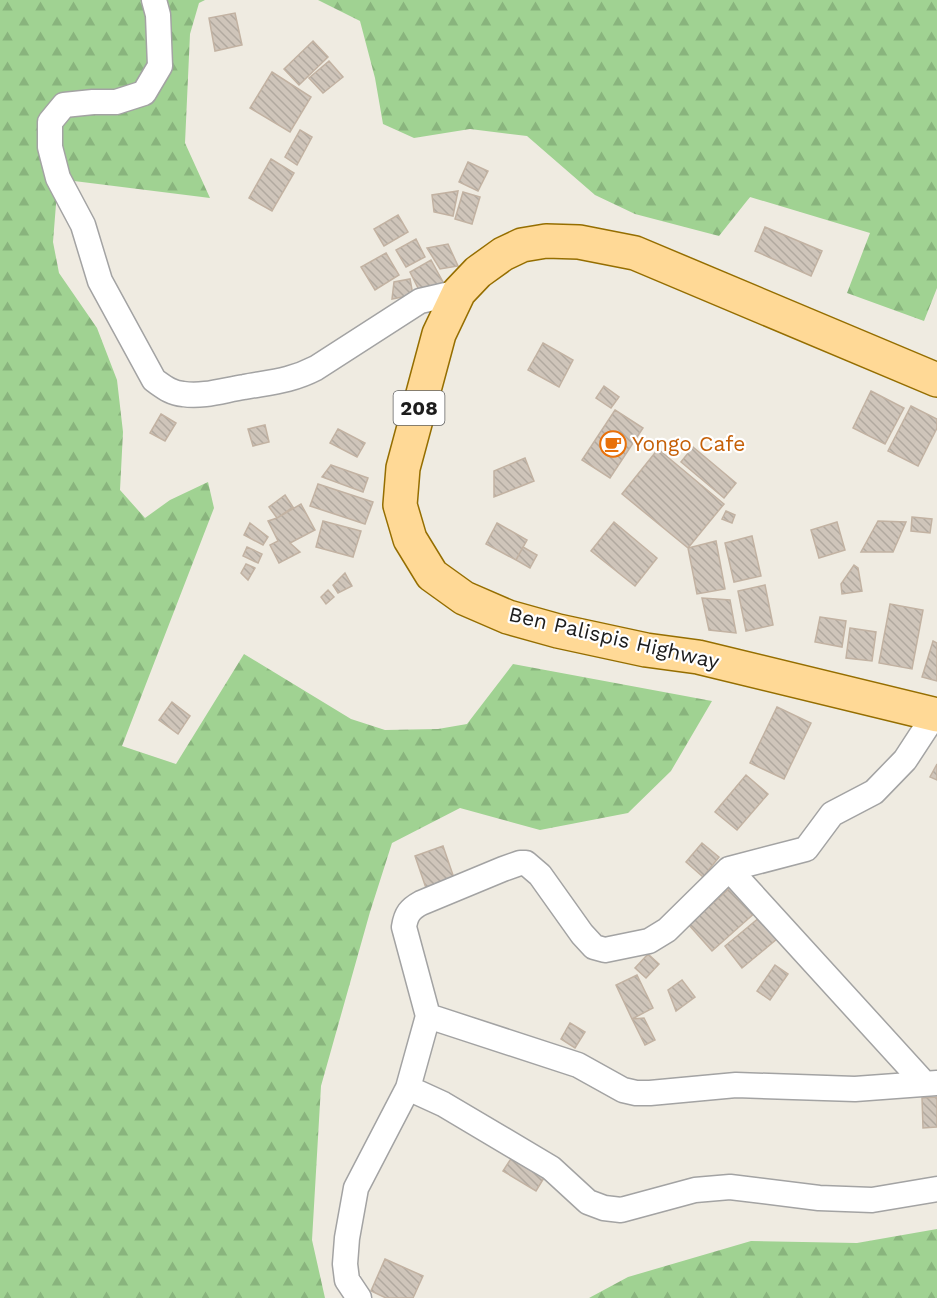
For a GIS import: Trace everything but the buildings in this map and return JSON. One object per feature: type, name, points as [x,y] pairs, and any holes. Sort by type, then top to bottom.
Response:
[{"type":"main road","name":"Ben Palispis Highway","points":[[936,715],[698,657],[646,650],[558,631],[508,617],[464,598],[432,575],[410,538],[400,505],[403,468],[439,334],[459,292],[478,272],[502,254],[522,245],[546,241],[579,242],[635,253],[937,380]]},
{"type":"street","points":[[154,0],[158,15],[160,66],[144,93],[116,102],[64,105],[50,122],[50,147],[58,178],[83,225],[100,281],[154,380],[167,390],[202,395],[280,382],[316,368],[420,301],[459,292]]},
{"type":"street","points":[[359,1298],[347,1280],[345,1264],[346,1238],[356,1188],[408,1088],[428,1016],[404,927],[406,915],[411,909],[420,903],[504,869],[526,863],[540,875],[582,934],[594,947],[605,950],[649,941],[667,930],[729,869],[806,849],[832,813],[874,792],[898,768],[936,715]]},
{"type":"street","points":[[729,869],[931,1084]]},
{"type":"street","points":[[428,1016],[578,1065],[623,1090],[636,1093],[736,1084],[855,1089],[931,1084]]},
{"type":"street","points":[[408,1088],[443,1104],[551,1168],[583,1198],[604,1208],[621,1210],[695,1190],[730,1187],[819,1198],[872,1200],[937,1189]]},
{"type":"green space","points":[[0,0],[205,0],[199,3],[190,34],[185,143],[210,198],[58,179],[53,242],[59,273],[97,328],[117,380],[123,432],[120,490],[145,518],[170,500],[208,482],[214,508],[122,746],[176,764],[244,654],[351,719],[385,730],[438,729],[467,724],[513,664],[712,701],[671,771],[628,813],[540,830],[460,808],[392,843],[321,1086],[312,1240],[325,1298],[0,1298]]},
{"type":"green space","points":[[318,0],[937,0],[937,288],[924,321],[847,293],[870,233],[750,197],[719,236],[635,214],[595,195],[527,136],[470,129],[414,138],[383,124],[375,78],[360,21]]},
{"type":"green space","points":[[937,1229],[937,1298],[589,1298],[628,1277],[751,1241],[857,1243]]},
{"type":"place","name":"Yongo Cafe","points":[[613,444]]}]
